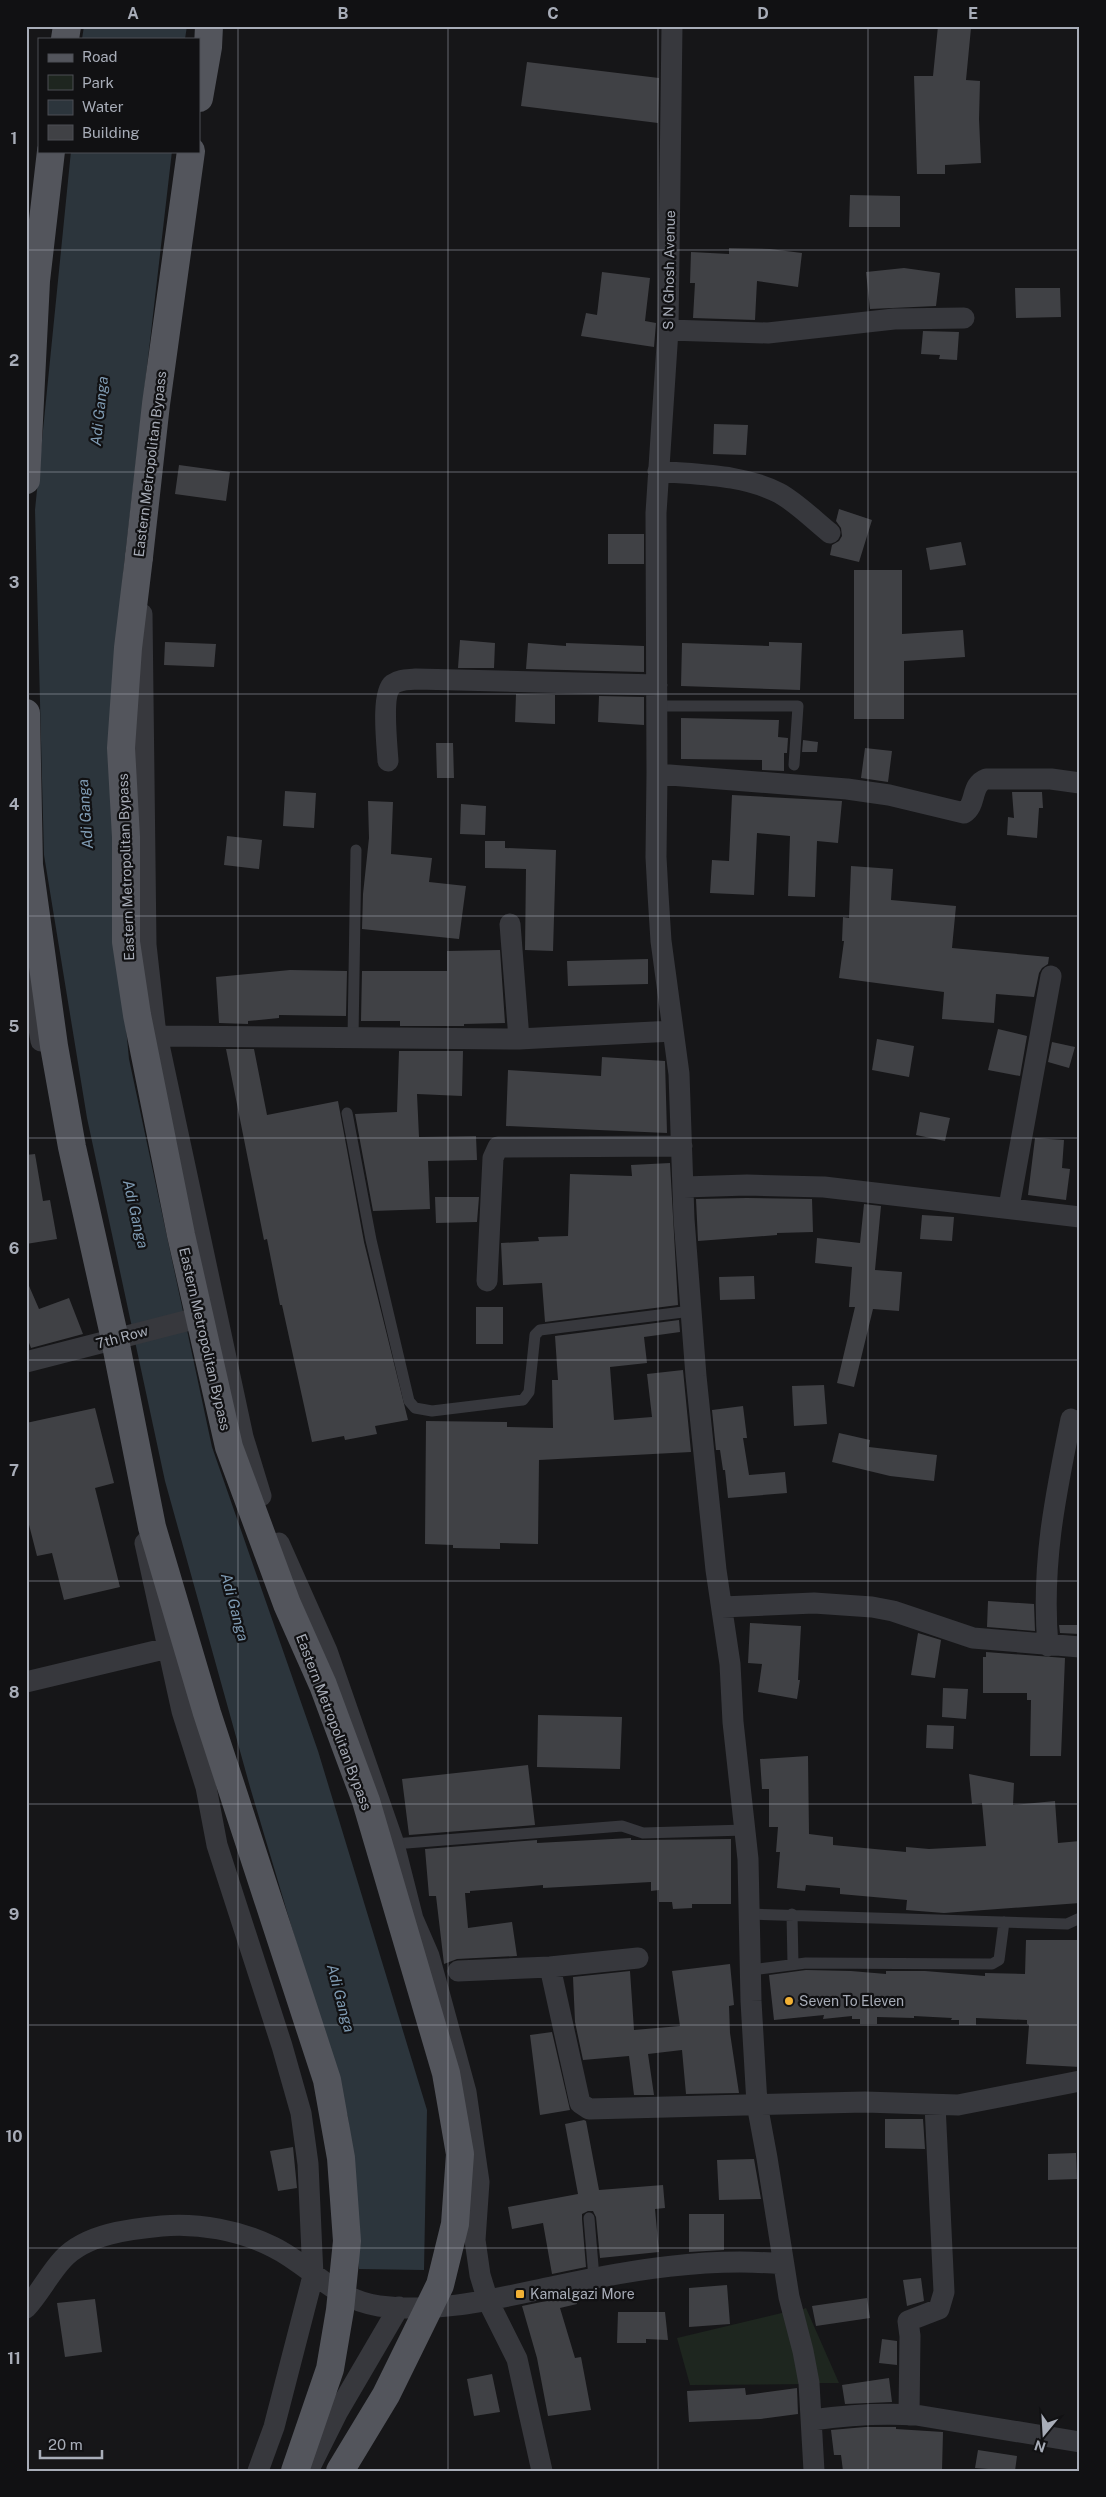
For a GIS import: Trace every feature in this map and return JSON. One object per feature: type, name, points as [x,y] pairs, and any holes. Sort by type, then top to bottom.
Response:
[{"type":"main road","points":[[200,92],[208,47],[209,26]]},
{"type":"main road","points":[[26,479],[36,281],[52,152]]},
{"type":"main road","name":"Eastern Metropolitan Bypass","points":[[191,152],[156,404],[128,648],[122,748],[126,837],[126,942],[136,1015],[181,1235],[229,1447],[287,1604],[323,1685],[366,1801],[446,2073],[460,2154],[455,2224],[440,2285],[386,2395],[340,2471]]},
{"type":"main road","points":[[26,713],[29,866],[54,1046],[72,1148],[114,1335],[152,1527],[207,1713],[327,2080],[341,2158],[347,2241],[340,2310],[330,2369],[295,2471]]},
{"type":"street","name":"S N Ghosh Avenue","points":[[672,26],[668,330],[656,513],[657,876],[661,941],[679,1074],[691,1311],[714,1554],[722,1607],[745,1830],[757,2104],[768,2158],[789,2297],[804,2351],[812,2420],[814,2471]]},
{"type":"street","points":[[668,330],[768,333],[894,320],[964,318]]},
{"type":"street","points":[[658,471],[742,479],[758,484],[780,494],[830,534]]},
{"type":"street","points":[[139,557],[143,625],[146,945],[157,1036],[218,1313],[243,1438],[254,1477],[285,1561],[327,1651],[394,1844],[402,1883],[413,1919],[429,1956],[466,2092],[479,2182],[475,2240],[480,2275],[488,2302],[517,2359],[542,2471]]},
{"type":"street","points":[[388,761],[386,696],[393,684],[401,680],[657,685]]},
{"type":"street","points":[[657,774],[847,788],[964,813],[968,811],[978,784],[986,779],[1050,779],[1080,783]]},
{"type":"street","points":[[510,924],[518,1039]]},
{"type":"street","points":[[26,944],[36,1013],[102,1343],[182,1711],[206,1787],[218,1845],[282,2046],[301,2113],[308,2164],[313,2276],[274,2426],[258,2471]]},
{"type":"street","points":[[1009,1207],[1051,976]]},
{"type":"street","points":[[157,1036],[518,1039],[673,1031]]},
{"type":"street","points":[[487,1281],[493,1158],[498,1147],[682,1146]]},
{"type":"street","points":[[684,1187],[747,1185],[824,1187],[1009,1207],[1080,1217]]},
{"type":"street","name":"7th Row","points":[[26,1362],[218,1313]]},
{"type":"street","points":[[1048,1646],[1045,1580],[1050,1531],[1071,1419]]},
{"type":"street","points":[[722,1607],[814,1603],[872,1607],[893,1611],[973,1638],[1048,1646],[1080,1647]]},
{"type":"street","points":[[26,1682],[168,1648]]},
{"type":"street","points":[[458,1971],[550,1967],[638,1958]]},
{"type":"street","points":[[550,1967],[580,2103],[583,2106],[600,2110],[865,2102],[935,2105],[968,2104],[1080,2081]]},
{"type":"street","points":[[909,2415],[910,2336],[908,2322],[939,2309],[944,2292],[935,2105]]},
{"type":"street","points":[[26,2308],[62,2259],[72,2250],[109,2235],[164,2226],[195,2224],[241,2236],[273,2247],[345,2296],[364,2303],[399,2307],[446,2307],[488,2302],[594,2278],[702,2264],[783,2264]]},
{"type":"street","points":[[308,2471],[337,2413],[399,2307]]},
{"type":"street","points":[[812,2420],[848,2415],[909,2415],[1080,2442]]},
{"type":"lane","points":[[657,706],[798,706],[794,765]]},
{"type":"lane","points":[[353,1038],[356,850]]},
{"type":"lane","points":[[347,1114],[386,1308],[408,1401],[414,1408],[432,1411],[523,1400],[528,1392],[535,1335],[540,1330],[691,1311]]},
{"type":"lane","points":[[394,1844],[622,1826],[643,1833],[745,1830]]},
{"type":"lane","points":[[750,1914],[1067,1924],[1080,1918]]},
{"type":"lane","points":[[792,1914],[793,1964]]},
{"type":"lane","points":[[751,1970],[793,1964],[992,1964],[999,1960],[1001,1953],[1004,1922]]},
{"type":"lane","points":[[589,2218],[594,2278]]},
{"type":"green space","points":[[806,2308],[839,2383],[817,2383],[796,2312]]},
{"type":"green space","points":[[790,2311],[809,2384],[690,2385],[677,2338]]},
{"type":"water","points":[[84,26],[187,26],[185,38],[82,38]]},
{"type":"water","name":"Adi Ganga","points":[[71,152],[172,152],[123,574],[112,878],[129,1059],[212,1447],[318,1751],[427,2110],[424,2270],[359,2269],[348,2117],[250,1787],[165,1481],[87,1118],[44,855],[35,510]]},
{"type":"building","points":[[938,26],[971,28],[966,80],[980,81],[981,163],[945,165],[945,174],[917,174],[914,76],[933,76]]},
{"type":"building","points":[[527,62],[659,78],[658,123],[521,106]]},
{"type":"building","points":[[850,195],[900,196],[900,227],[849,227]]},
{"type":"building","points":[[729,248],[770,249],[802,253],[798,287],[757,281],[755,320],[693,318],[695,283],[690,283],[691,252],[729,254]]},
{"type":"building","points":[[904,268],[940,273],[936,306],[870,309],[866,272]]},
{"type":"building","points":[[602,272],[650,278],[645,321],[656,323],[654,347],[581,336],[586,313],[597,315]]},
{"type":"building","points":[[1015,288],[1060,288],[1061,317],[1016,318]]},
{"type":"building","points":[[923,331],[959,332],[957,360],[939,359],[940,355],[921,354]]},
{"type":"building","points":[[714,424],[748,425],[746,455],[713,454]]},
{"type":"building","points":[[179,465],[230,472],[226,501],[175,494]]},
{"type":"building","points":[[839,509],[872,520],[859,562],[830,555],[832,545],[839,541],[842,536],[841,528],[836,521]]},
{"type":"building","points":[[608,534],[644,534],[644,564],[608,564]]},
{"type":"building","points":[[961,542],[966,565],[930,570],[926,548]]},
{"type":"building","points":[[854,570],[902,570],[902,634],[963,630],[965,657],[904,661],[904,719],[854,719]]},
{"type":"building","points":[[460,640],[495,643],[494,668],[458,668]]},
{"type":"building","points":[[165,642],[216,644],[214,667],[164,665]]},
{"type":"building","points":[[769,642],[802,643],[800,690],[681,686],[682,643],[769,646]]},
{"type":"building","points":[[528,643],[566,646],[566,643],[644,646],[644,672],[526,669]]},
{"type":"building","points":[[516,694],[555,695],[555,724],[515,722]]},
{"type":"building","points":[[599,696],[644,697],[644,725],[598,722]]},
{"type":"building","points":[[681,718],[779,720],[778,737],[788,738],[787,753],[784,753],[784,771],[762,770],[762,760],[681,759]]},
{"type":"building","points":[[803,740],[818,742],[817,752],[802,752]]},
{"type":"building","points":[[436,743],[453,743],[454,778],[437,778]]},
{"type":"building","points":[[865,748],[892,751],[888,782],[861,778]]},
{"type":"building","points":[[285,791],[316,793],[314,828],[283,826]]},
{"type":"building","points":[[1012,792],[1042,792],[1043,808],[1039,808],[1037,838],[1007,835],[1008,817],[1014,818]]},
{"type":"building","points":[[732,795],[842,801],[838,843],[817,841],[815,897],[788,896],[790,836],[757,833],[754,895],[710,893],[712,860],[729,861]]},
{"type":"building","points":[[368,801],[393,802],[391,854],[432,858],[429,882],[466,886],[459,939],[362,929],[363,894],[369,838]]},
{"type":"building","points":[[461,804],[486,806],[485,835],[460,834]]},
{"type":"building","points":[[227,836],[262,840],[259,869],[224,865]]},
{"type":"building","points":[[485,841],[505,841],[505,848],[556,850],[553,951],[525,950],[526,869],[485,868]]},
{"type":"building","points":[[851,866],[893,869],[891,900],[956,906],[952,948],[1049,957],[1048,964],[1039,973],[1034,997],[996,994],[994,1023],[942,1019],[944,992],[839,978],[844,941],[842,941],[843,917],[849,918]]},
{"type":"building","points":[[500,950],[505,1023],[464,1024],[464,1026],[400,1026],[400,1021],[361,1021],[362,971],[447,971],[447,951]]},
{"type":"building","points":[[648,959],[648,984],[568,986],[567,961]]},
{"type":"building","points":[[290,970],[347,971],[346,1016],[279,1015],[279,1018],[248,1021],[248,1024],[219,1023],[216,977]]},
{"type":"building","points":[[998,1029],[1027,1036],[1020,1076],[988,1070]]},
{"type":"building","points":[[877,1039],[914,1046],[909,1077],[872,1070]]},
{"type":"building","points":[[1052,1042],[1075,1047],[1069,1068],[1048,1062]]},
{"type":"building","points":[[226,1049],[254,1049],[267,1115],[338,1101],[364,1242],[408,1420],[375,1426],[377,1434],[345,1440],[344,1436],[312,1442],[282,1305],[280,1305],[267,1239],[264,1240]]},
{"type":"building","points":[[399,1051],[463,1051],[462,1096],[417,1094],[419,1137],[476,1136],[477,1160],[428,1161],[430,1209],[373,1211],[355,1114],[397,1112]]},
{"type":"building","points":[[602,1057],[665,1061],[667,1133],[506,1126],[508,1070],[601,1076]]},
{"type":"building","points":[[920,1112],[950,1118],[945,1141],[916,1135]]},
{"type":"building","points":[[1035,1138],[1064,1140],[1062,1168],[1070,1169],[1066,1200],[1028,1195]]},
{"type":"building","points":[[35,1154],[43,1201],[50,1200],[57,1239],[26,1244],[26,1155]]},
{"type":"building","points":[[670,1163],[678,1305],[545,1322],[542,1283],[503,1285],[501,1243],[539,1241],[538,1237],[568,1236],[570,1174],[632,1176],[631,1165]]},
{"type":"building","points":[[435,1197],[479,1197],[477,1222],[436,1223]]},
{"type":"building","points":[[696,1199],[812,1199],[813,1232],[777,1233],[777,1235],[698,1241]]},
{"type":"building","points":[[864,1204],[881,1206],[875,1270],[902,1272],[899,1311],[873,1309],[854,1387],[837,1383],[855,1307],[849,1307],[852,1267],[815,1263],[817,1238],[860,1243]]},
{"type":"building","points":[[922,1215],[954,1217],[952,1241],[920,1239]]},
{"type":"building","points":[[754,1276],[755,1299],[720,1300],[719,1277]]},
{"type":"building","points":[[26,1279],[39,1309],[69,1298],[83,1334],[31,1348],[26,1335]]},
{"type":"building","points":[[476,1307],[503,1307],[503,1344],[476,1344]]},
{"type":"building","points":[[679,1320],[680,1332],[644,1337],[647,1363],[610,1367],[614,1420],[652,1417],[647,1374],[683,1370],[691,1452],[539,1460],[538,1544],[500,1543],[500,1549],[453,1548],[453,1545],[425,1544],[426,1421],[507,1422],[507,1427],[553,1428],[552,1380],[558,1380],[555,1336]]},
{"type":"building","points":[[824,1385],[827,1424],[794,1426],[792,1386]]},
{"type":"building","points":[[743,1406],[747,1438],[743,1438],[749,1475],[785,1472],[787,1493],[728,1498],[725,1470],[723,1470],[720,1450],[716,1450],[712,1410]]},
{"type":"building","points":[[95,1408],[114,1483],[95,1488],[120,1587],[64,1600],[52,1553],[37,1556],[26,1513],[26,1423]]},
{"type":"building","points":[[839,1433],[870,1440],[869,1447],[937,1455],[934,1481],[890,1476],[832,1462]]},
{"type":"building","points":[[988,1601],[1034,1604],[1035,1631],[987,1627]]},
{"type":"building","points":[[750,1623],[801,1626],[798,1680],[800,1680],[797,1699],[758,1692],[762,1664],[748,1663]]},
{"type":"building","points":[[1059,1625],[1080,1625],[1080,1634],[1060,1633]]},
{"type":"building","points":[[918,1633],[941,1640],[935,1678],[911,1675]]},
{"type":"building","points":[[986,1652],[1065,1658],[1061,1756],[1030,1756],[1031,1700],[1027,1700],[1027,1693],[983,1693],[983,1657],[986,1657]]},
{"type":"building","points":[[943,1688],[968,1689],[966,1719],[942,1717]]},
{"type":"building","points":[[538,1715],[622,1717],[620,1769],[537,1767]]},
{"type":"building","points":[[927,1725],[954,1726],[953,1749],[926,1748]]},
{"type":"building","points":[[808,1756],[809,1834],[833,1837],[833,1845],[906,1852],[906,1847],[929,1849],[986,1846],[982,1803],[972,1804],[969,1774],[1014,1783],[1013,1805],[1055,1801],[1058,1843],[1080,1841],[1080,1903],[944,1913],[906,1910],[907,1900],[840,1894],[840,1888],[806,1885],[805,1891],[777,1888],[780,1852],[776,1852],[778,1827],[769,1827],[769,1789],[762,1789],[760,1759]]},
{"type":"building","points":[[528,1765],[535,1825],[409,1835],[402,1779]]},
{"type":"building","points":[[631,1838],[631,1840],[731,1839],[731,1904],[692,1904],[692,1908],[673,1909],[672,1902],[659,1902],[659,1890],[651,1891],[651,1882],[543,1888],[543,1885],[470,1891],[470,1893],[465,1893],[468,1928],[512,1922],[517,1956],[457,1959],[444,1964],[436,1896],[429,1896],[425,1849],[537,1840],[537,1843]]},
{"type":"building","points":[[1026,1940],[1080,1940],[1080,2067],[1026,2064],[1029,2025],[1027,2020],[976,2018],[976,2025],[959,2025],[959,2020],[951,2020],[952,2018],[914,2016],[914,2018],[877,2017],[877,2024],[860,2024],[860,2019],[852,2019],[852,2016],[823,2019],[824,2015],[774,2020],[769,1975],[806,1970],[886,1974],[886,1971],[925,1971],[985,1976],[985,1973],[1025,1974]]},
{"type":"building","points":[[730,1964],[734,2005],[729,2006],[730,2033],[739,2093],[686,2094],[682,2050],[648,2054],[654,2095],[634,2095],[629,2056],[583,2060],[575,2022],[573,1977],[630,1971],[634,2030],[680,2026],[672,1971]]},
{"type":"building","points":[[552,2032],[570,2110],[540,2115],[530,2035]]},
{"type":"building","points":[[885,2119],[923,2119],[925,2149],[885,2148]]},
{"type":"building","points":[[586,2121],[599,2190],[663,2185],[665,2208],[655,2209],[659,2252],[600,2258],[596,2217],[593,2211],[588,2211],[582,2214],[586,2267],[552,2274],[543,2223],[512,2229],[508,2207],[578,2194],[565,2124]]},
{"type":"building","points":[[293,2147],[297,2188],[278,2191],[270,2151]]},
{"type":"building","points":[[1076,2153],[1077,2179],[1048,2180],[1048,2154]]},
{"type":"building","points":[[754,2159],[761,2199],[719,2200],[717,2160]]},
{"type":"building","points":[[689,2214],[724,2214],[724,2250],[689,2252]]},
{"type":"building","points":[[921,2278],[924,2301],[907,2306],[903,2280]]},
{"type":"building","points":[[727,2285],[730,2324],[689,2327],[689,2288]]},
{"type":"building","points":[[575,2295],[577,2304],[560,2308],[575,2358],[581,2357],[591,2410],[548,2416],[537,2358],[522,2306]]},
{"type":"building","points":[[867,2298],[870,2318],[816,2326],[812,2306]]},
{"type":"building","points":[[95,2299],[102,2352],[65,2357],[57,2303]]},
{"type":"building","points":[[618,2312],[665,2312],[668,2340],[646,2339],[646,2343],[617,2343]]},
{"type":"building","points":[[882,2339],[897,2341],[897,2365],[879,2363]]},
{"type":"building","points":[[492,2374],[500,2412],[474,2416],[467,2379]]},
{"type":"building","points":[[889,2378],[892,2402],[845,2404],[842,2385]]},
{"type":"building","points":[[745,2388],[746,2395],[797,2388],[798,2414],[761,2419],[689,2422],[687,2391]]},
{"type":"building","points":[[896,2427],[896,2429],[943,2432],[942,2471],[843,2471],[841,2455],[834,2455],[831,2430]]},
{"type":"building","points":[[978,2450],[1017,2456],[1015,2471],[975,2468]]},
{"type":"place","name":"Seven To Eleven","points":[[789,2001]]},
{"type":"place","name":"Kamalgazi More","points":[[520,2294]]}]
